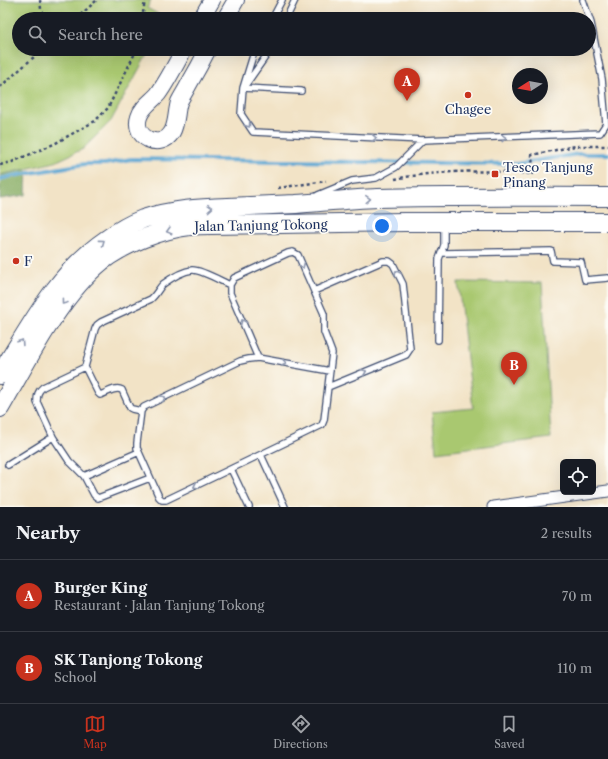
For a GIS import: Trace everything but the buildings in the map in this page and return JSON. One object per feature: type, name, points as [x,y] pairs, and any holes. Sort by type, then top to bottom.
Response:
[{"type":"main road","points":[[590,197],[608,188]]},
{"type":"main road","name":"Jalan Tanjung Tokong","points":[[0,375],[48,298],[62,279],[80,260],[100,244],[120,231],[142,220],[171,212],[207,208],[377,198],[608,197]]},
{"type":"main road","name":"Jalan Tanjung Tokong","points":[[0,408],[43,335],[73,290],[104,260],[150,236],[189,226],[211,225],[444,222],[608,222]]},
{"type":"street","points":[[205,12],[212,0]]},
{"type":"street","points":[[229,12],[236,0]]},
{"type":"street","points":[[180,56],[159,93],[138,118],[141,134],[148,140],[163,140],[172,132],[179,103],[204,56]]},
{"type":"street","points":[[493,507],[608,491]]},
{"type":"lane","points":[[276,12],[282,0]]},
{"type":"lane","points":[[290,12],[296,0]]},
{"type":"lane","points":[[583,0],[587,12]]},
{"type":"lane","points":[[253,56],[243,88],[241,114],[253,132],[423,140],[600,133],[606,124],[602,79],[596,48]]},
{"type":"lane","points":[[243,88],[266,56]]},
{"type":"lane","points":[[243,88],[301,91]]},
{"type":"lane","points":[[295,204],[352,181],[376,178],[396,167],[423,140]]},
{"type":"lane","points":[[438,340],[440,259],[444,245],[444,222]]},
{"type":"lane","points":[[442,252],[551,251],[553,261],[581,262],[585,280],[608,278]]},
{"type":"lane","points":[[258,358],[230,293],[230,285],[234,278],[288,253],[294,252],[298,255],[324,314],[324,332],[332,353],[330,371],[324,420],[322,425],[166,500],[162,500],[150,478],[136,443],[141,411],[144,406],[240,361],[249,359],[258,358],[330,371]]},
{"type":"lane","points":[[314,291],[382,261],[389,261],[393,264],[403,284],[410,349],[406,355],[328,387]]},
{"type":"lane","points":[[141,411],[130,408],[120,388],[100,395],[98,393],[85,367],[97,325],[151,299],[156,295],[162,285],[183,272],[192,270],[200,271],[230,285]]},
{"type":"lane","points":[[85,367],[39,390],[37,402],[53,437],[69,461],[84,476],[94,495],[98,498],[150,478]]},
{"type":"lane","points":[[8,465],[53,437]]},
{"type":"lane","points":[[84,476],[139,452]]},
{"type":"lane","points":[[261,454],[284,507]]},
{"type":"lane","points":[[231,469],[248,507]]},
{"type":"path","points":[[40,0],[42,12]]},
{"type":"path","points":[[84,12],[97,0]]},
{"type":"path","points":[[143,12],[145,0]]},
{"type":"path","points":[[0,87],[35,56]]},
{"type":"path","points":[[0,164],[12,162],[54,144],[95,121],[108,108],[135,56]]},
{"type":"path","points":[[533,174],[532,155],[575,146],[608,146]]},
{"type":"green space","points":[[0,0],[151,0],[147,8],[154,12],[12,12],[12,56],[146,56],[111,121],[83,149],[55,162],[0,175]]},
{"type":"green space","points":[[27,169],[26,195],[0,199],[0,175]]},
{"type":"green space","points":[[458,282],[542,283],[551,438],[436,452],[432,412],[473,408]]},
{"type":"waterway","points":[[0,179],[85,164],[105,164],[131,159],[516,164],[578,154],[608,154]]},
{"type":"place","name":"Chagee","points":[[468,95]]},
{"type":"place","name":"Burger King","points":[[407,101]]},
{"type":"place","name":"Tesco Tanjung Pinang","points":[[495,174]]},
{"type":"place","name":"F","points":[[16,261]]},
{"type":"place","name":"SK Tanjong Tokong","points":[[514,385]]}]
